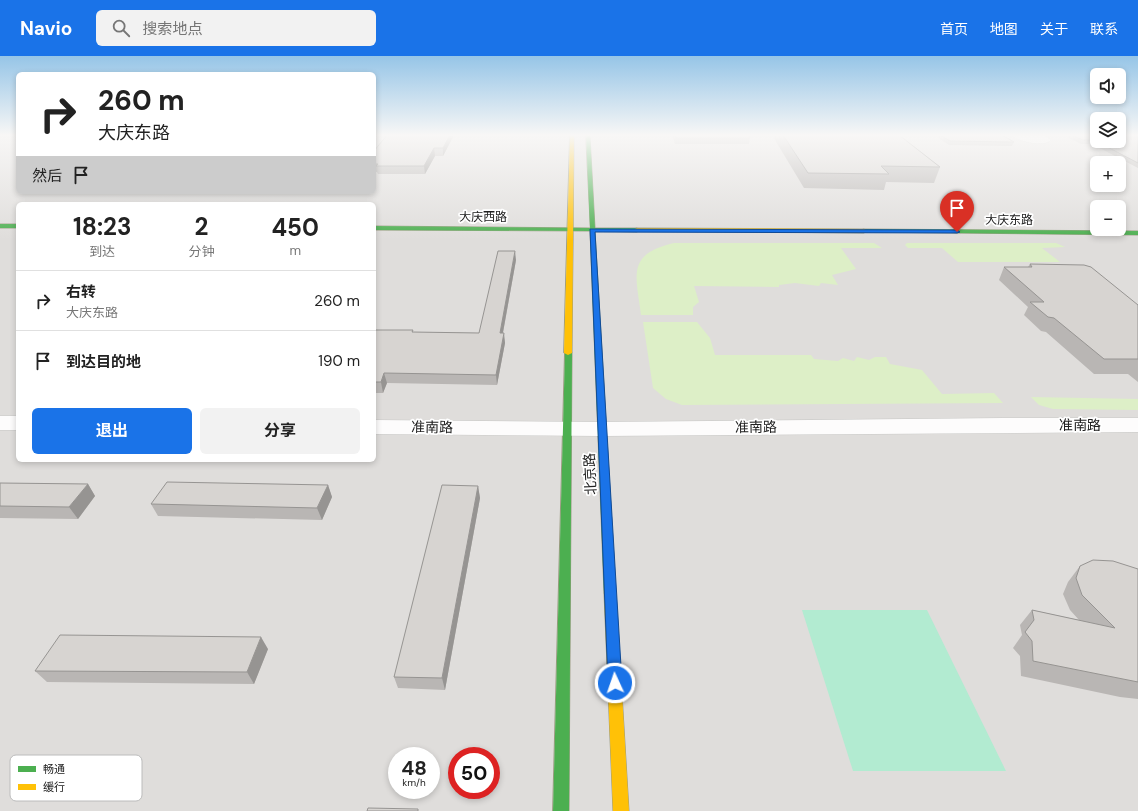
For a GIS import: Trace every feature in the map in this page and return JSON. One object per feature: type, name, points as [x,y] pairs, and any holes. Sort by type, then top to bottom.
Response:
[{"type":"main road","name":"北京路","points":[[561,811],[571,170]]},
{"type":"main road","name":"北京路","points":[[590,170],[621,811]]},
{"type":"main road","points":[[0,226],[16,226]]},
{"type":"main road","name":"大庆西路","points":[[376,228],[592,230]]},
{"type":"main road","name":"大庆东路","points":[[592,230],[1138,232]]},
{"type":"street","points":[[0,423],[16,424]]},
{"type":"street","name":"准南路","points":[[376,427],[602,429],[1138,425]]},
{"type":"shaded area","points":[[0,170],[16,170],[16,194],[376,194],[376,170],[1090,170],[1090,192],[1126,192],[1126,170],[1138,170],[1138,811],[0,811]]},
{"type":"green space","points":[[674,243],[874,243],[882,248],[841,248],[856,269],[832,275],[838,285],[821,283],[819,286],[795,283],[779,285],[779,287],[694,286],[699,302],[693,307],[693,315],[641,315],[637,278],[641,260],[648,253]]},
{"type":"green space","points":[[907,243],[1056,243],[1065,247],[1042,248],[1060,262],[958,262],[942,248],[908,248],[905,245]]},
{"type":"green space","points":[[643,322],[697,322],[710,338],[715,355],[811,355],[814,359],[838,361],[843,358],[854,361],[857,357],[869,360],[875,357],[886,357],[890,364],[922,370],[942,394],[994,393],[1003,403],[682,405],[666,399],[653,388]]},
{"type":"green space","points":[[1031,397],[1138,399],[1138,410],[1053,409],[1039,405]]},
{"type":"green space","points":[[802,610],[927,610],[1006,771],[853,771]]},
{"type":"building","points":[[806,170],[885,170],[889,174],[808,173]]},
{"type":"building","points":[[498,251],[515,251],[500,333],[504,333],[496,375],[384,373],[381,382],[376,382],[376,330],[479,333]]},
{"type":"building","points":[[1030,264],[1084,265],[1091,267],[1138,305],[1138,359],[1104,359],[1054,318],[1048,317],[1030,302],[1044,302],[1004,267],[1032,267]]},
{"type":"building","points":[[167,482],[328,485],[317,508],[151,504]]},
{"type":"building","points":[[0,483],[88,484],[69,507],[0,506]]},
{"type":"building","points":[[442,485],[478,486],[442,678],[394,677]]},
{"type":"building","points":[[1093,560],[1113,561],[1138,569],[1138,682],[1033,661],[1032,641],[1025,632],[1034,620],[1032,610],[1115,628],[1082,595],[1076,578],[1080,566]]},
{"type":"building","points":[[60,635],[261,637],[247,672],[35,671]]},
{"type":"building","points":[[368,808],[418,809],[418,811],[367,811]]},
{"type":"traffic: fast","points":[[590,170],[610,593]]},
{"type":"traffic: fast","points":[[0,226],[16,226]]},
{"type":"traffic: fast","points":[[376,228],[637,230]]},
{"type":"traffic: fast","points":[[864,231],[1138,233]]},
{"type":"traffic: fast","points":[[561,811],[568,353]]},
{"type":"traffic: slow","points":[[568,353],[571,170]]},
{"type":"traffic: slow","points":[[637,230],[864,231]]},
{"type":"traffic: slow","points":[[610,593],[621,811]]},
{"type":"route","points":[[615,683],[592,230],[957,232]]}]
